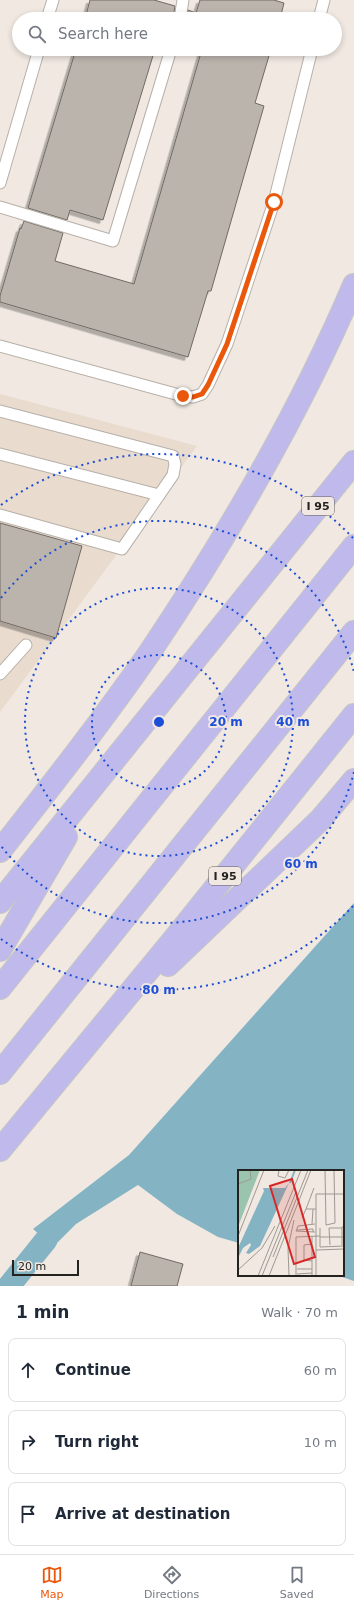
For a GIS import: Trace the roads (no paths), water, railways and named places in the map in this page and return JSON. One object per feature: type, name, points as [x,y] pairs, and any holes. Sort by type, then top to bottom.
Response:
[{"type":"highway","points":[[0,851],[99,722],[150,652],[196,579],[273,449],[321,356],[354,285]]},
{"type":"highway","name":"I 95","points":[[0,902],[354,462]]},
{"type":"highway","points":[[0,988],[354,546]]},
{"type":"highway","points":[[0,1073],[354,632]]},
{"type":"highway","name":"I 95","points":[[0,1150],[175,938],[354,715]]},
{"type":"highway","points":[[0,950],[104,772]]},
{"type":"highway","points":[[94,1036],[320,820],[354,780]]},
{"type":"lane","points":[[49,12],[53,0]]},
{"type":"lane","points":[[181,12],[183,0]]},
{"type":"lane","points":[[321,12],[324,0]]},
{"type":"lane","points":[[0,183],[37,56]]},
{"type":"lane","points":[[0,207],[113,241],[169,56]]},
{"type":"lane","points":[[0,346],[183,396],[193,397],[202,394],[208,385],[227,344],[274,202],[310,56]]},
{"type":"lane","points":[[0,411],[174,456],[175,464],[172,476],[122,549],[0,516]]},
{"type":"lane","points":[[0,454],[159,495]]},
{"type":"lane","points":[[0,674],[26,645]]},
{"type":"water","points":[[354,903],[354,1281],[339,1276],[344,1276],[344,1170],[238,1170],[238,1243],[218,1237],[177,1214],[138,1185],[76,1224],[56,1244],[46,1240],[33,1229],[129,1155]]},
{"type":"waterway","points":[[9,1286],[46,1240]]}]
